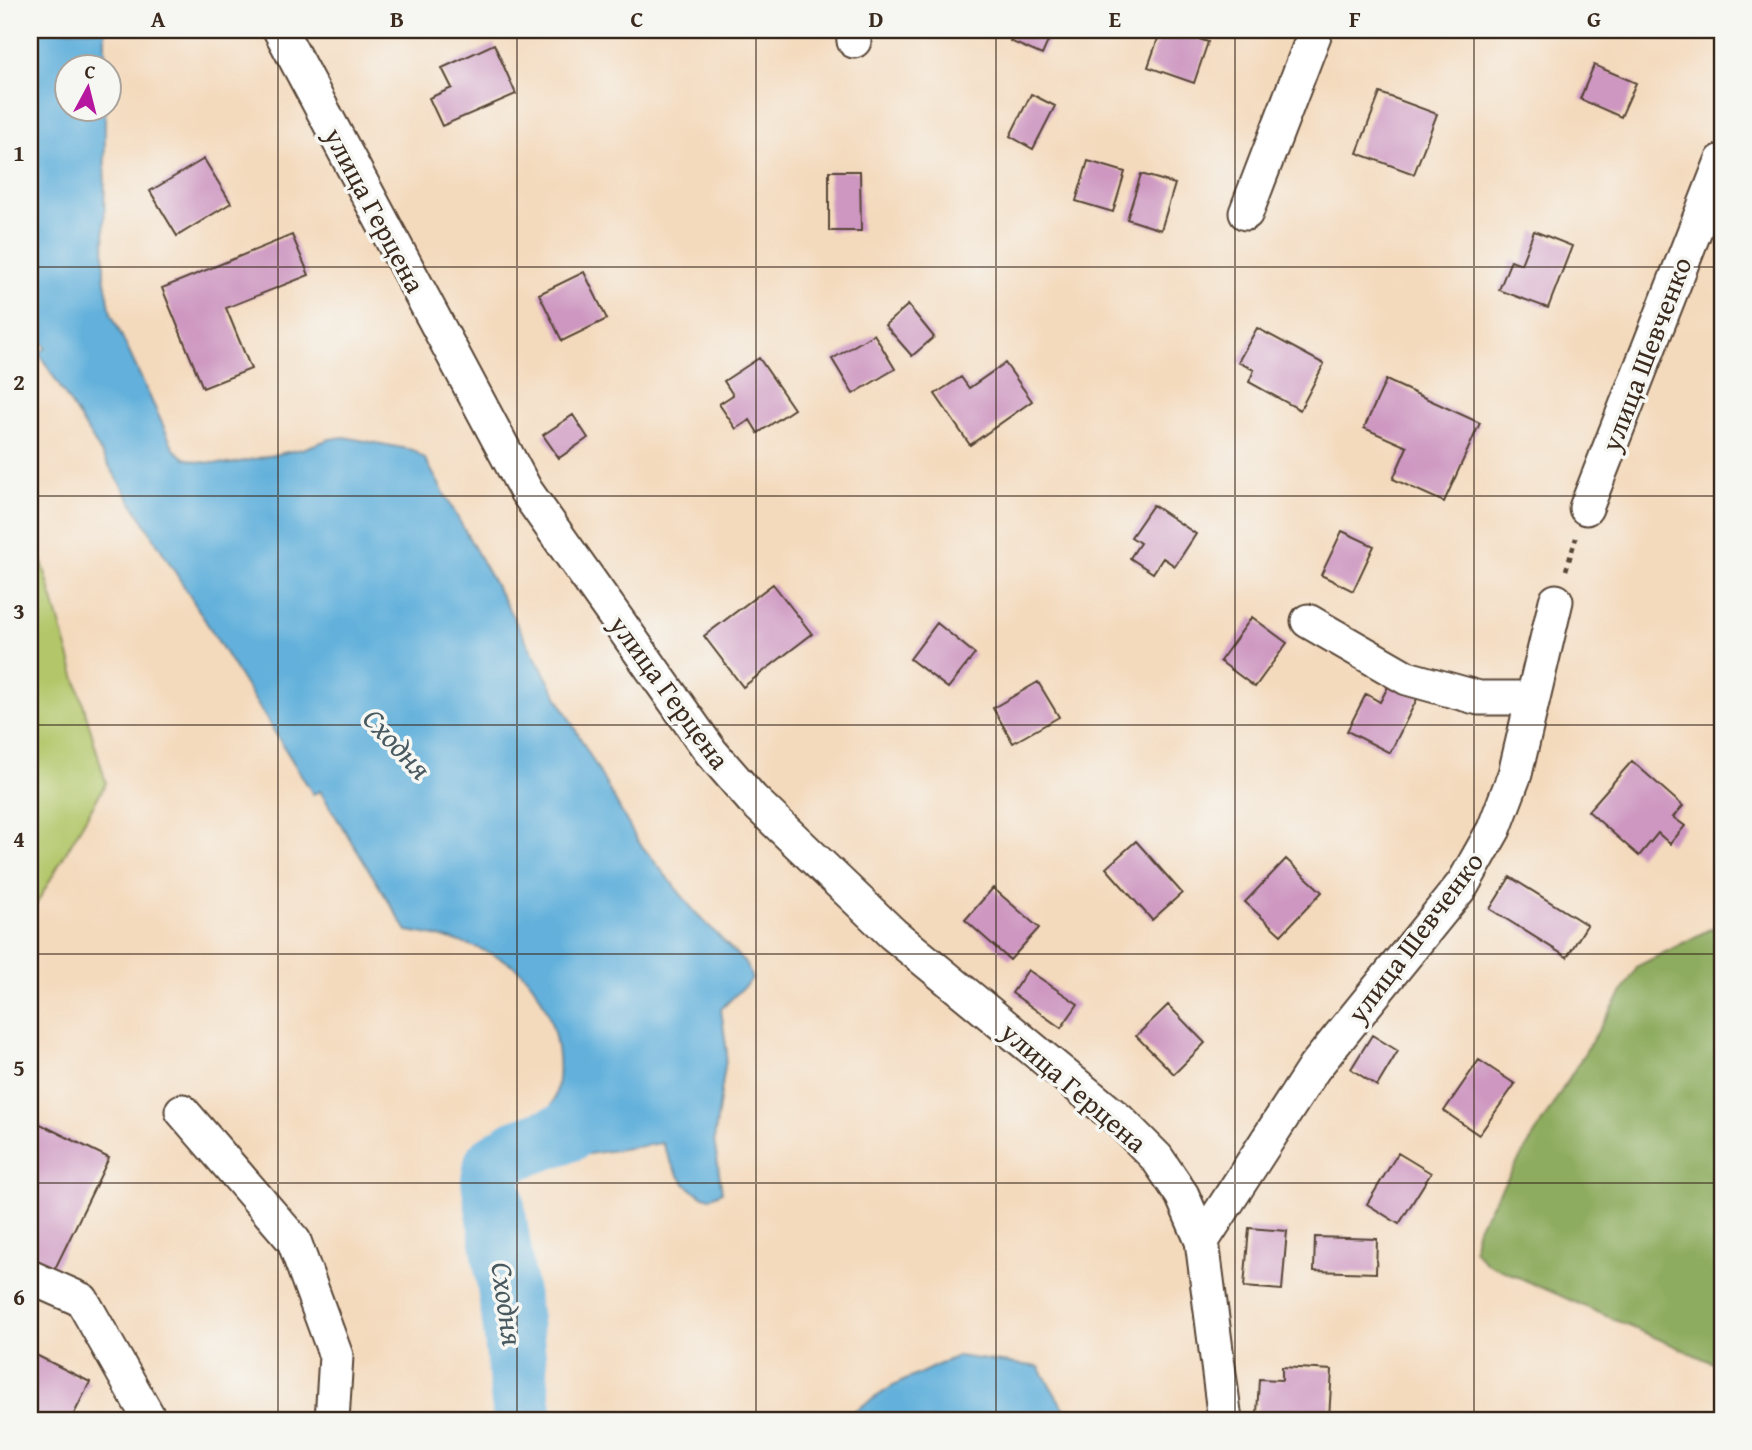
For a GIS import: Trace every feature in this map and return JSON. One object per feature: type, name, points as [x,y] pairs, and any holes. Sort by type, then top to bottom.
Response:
[{"type":"street","name":"улица Герцена","points":[[280,30],[526,491],[711,752],[752,799],[893,934],[1119,1120],[1157,1158],[1182,1195],[1202,1241],[1225,1420]]},
{"type":"street","points":[[1245,213],[1316,30]]},
{"type":"street","name":"улица Шевченко","points":[[1586,508],[1722,161]]},
{"type":"street","name":"улица Шевченко","points":[[1202,1241],[1314,1068],[1463,884],[1494,829],[1515,774],[1556,601]]},
{"type":"street","points":[[1308,621],[1407,678],[1479,698],[1532,698]]},
{"type":"street","points":[[182,1111],[295,1241],[336,1356],[332,1420]]},
{"type":"street","points":[[30,1277],[82,1300],[150,1420]]},
{"type":"path","points":[[1556,601],[1586,508]]},
{"type":"green space","points":[[30,520],[106,783],[30,915]]},
{"type":"green space","points":[[1722,923],[1722,1367],[1486,1263],[1474,1250],[1476,1230],[1638,966]]},
{"type":"water","points":[[30,30],[105,30],[105,52],[52,52],[52,122],[105,122],[104,275],[111,313],[174,449],[185,458],[199,462],[230,464],[344,437],[413,450],[425,459],[637,840],[695,912],[747,965],[752,979],[721,1009],[727,1053],[714,1140],[722,1192],[710,1198],[692,1190],[680,1177],[662,1143],[522,1164],[515,1141],[544,1119],[556,1092],[558,1073],[554,1032],[538,993],[527,978],[502,959],[449,939],[407,931],[320,791],[313,794],[39,353],[46,348],[30,322]]},
{"type":"water","points":[[957,1356],[1039,1367],[1061,1404],[1075,1420],[840,1420],[895,1385]]},
{"type":"building","points":[[1014,30],[1053,30],[1042,55],[1010,41]]},
{"type":"building","points":[[1161,30],[1172,30],[1208,42],[1194,83],[1148,67]]},
{"type":"building","points":[[494,44],[516,94],[442,126],[429,98],[452,88],[442,68]]},
{"type":"building","points":[[1594,65],[1636,83],[1621,117],[1580,99]]},
{"type":"building","points":[[1380,93],[1437,114],[1414,174],[1357,153]]},
{"type":"building","points":[[1031,94],[1055,106],[1033,149],[1010,136]]},
{"type":"building","points":[[204,159],[231,203],[177,236],[150,191]]},
{"type":"building","points":[[1088,161],[1125,172],[1113,212],[1076,201]]},
{"type":"building","points":[[829,171],[860,171],[861,231],[829,231]]},
{"type":"building","points":[[1141,174],[1175,184],[1161,230],[1127,219]]},
{"type":"building","points":[[1534,231],[1572,246],[1548,308],[1499,290],[1511,260],[1521,264]]},
{"type":"building","points":[[292,235],[309,275],[226,308],[251,369],[203,388],[162,288]]},
{"type":"building","points":[[584,272],[607,319],[562,341],[539,294]]},
{"type":"building","points":[[908,305],[934,337],[912,356],[885,325]]},
{"type":"building","points":[[1257,328],[1324,364],[1300,410],[1249,382],[1254,370],[1238,362]]},
{"type":"building","points":[[874,334],[895,369],[853,394],[832,359]]},
{"type":"building","points":[[759,358],[794,409],[758,433],[750,420],[736,429],[719,404],[733,395],[724,381]]},
{"type":"building","points":[[1005,363],[1032,401],[970,445],[935,394],[961,377],[969,388]]},
{"type":"building","points":[[1386,380],[1480,423],[1444,502],[1393,479],[1407,447],[1364,428]]},
{"type":"building","points":[[573,415],[588,438],[559,458],[543,435]]},
{"type":"building","points":[[1153,505],[1196,534],[1175,566],[1163,558],[1153,573],[1130,558],[1140,543],[1131,537]]},
{"type":"building","points":[[1342,531],[1374,546],[1353,591],[1321,575]]},
{"type":"building","points":[[773,584],[812,634],[743,687],[704,636]]},
{"type":"building","points":[[1252,617],[1287,643],[1255,687],[1220,661]]},
{"type":"building","points":[[937,623],[975,654],[948,688],[910,659]]},
{"type":"building","points":[[1391,681],[1419,695],[1390,753],[1347,731],[1366,694],[1380,702]]},
{"type":"building","points":[[1038,682],[1059,717],[1013,743],[993,708]]},
{"type":"building","points":[[1632,761],[1683,806],[1673,817],[1685,826],[1670,844],[1658,833],[1639,856],[1588,811]]},
{"type":"building","points":[[1136,841],[1182,893],[1152,920],[1106,868]]},
{"type":"building","points":[[1286,859],[1322,892],[1281,935],[1245,902]]},
{"type":"building","points":[[1510,877],[1587,925],[1567,957],[1490,909]]},
{"type":"building","points":[[993,888],[1039,928],[1010,960],[965,920]]},
{"type":"building","points":[[1028,970],[1078,1004],[1061,1028],[1012,993]]},
{"type":"building","points":[[1168,1005],[1205,1043],[1174,1074],[1136,1036]]},
{"type":"building","points":[[1372,1035],[1398,1051],[1377,1086],[1351,1069]]},
{"type":"building","points":[[1479,1060],[1515,1084],[1479,1135],[1444,1111]]},
{"type":"building","points":[[30,1119],[109,1158],[51,1277],[30,1267]]},
{"type":"building","points":[[1398,1153],[1431,1173],[1399,1224],[1367,1204]]},
{"type":"building","points":[[1249,1228],[1287,1231],[1282,1290],[1244,1287]]},
{"type":"building","points":[[1315,1237],[1377,1239],[1376,1273],[1314,1271]]},
{"type":"building","points":[[30,1352],[90,1382],[71,1420],[30,1420]]},
{"type":"building","points":[[1282,1367],[1332,1370],[1329,1418],[1257,1414],[1259,1379],[1282,1380]]},
{"type":"waterway","name":"Сходня","points":[[523,1420],[512,1321],[491,1180],[494,1164],[518,1149],[568,1132],[585,1111]]}]
